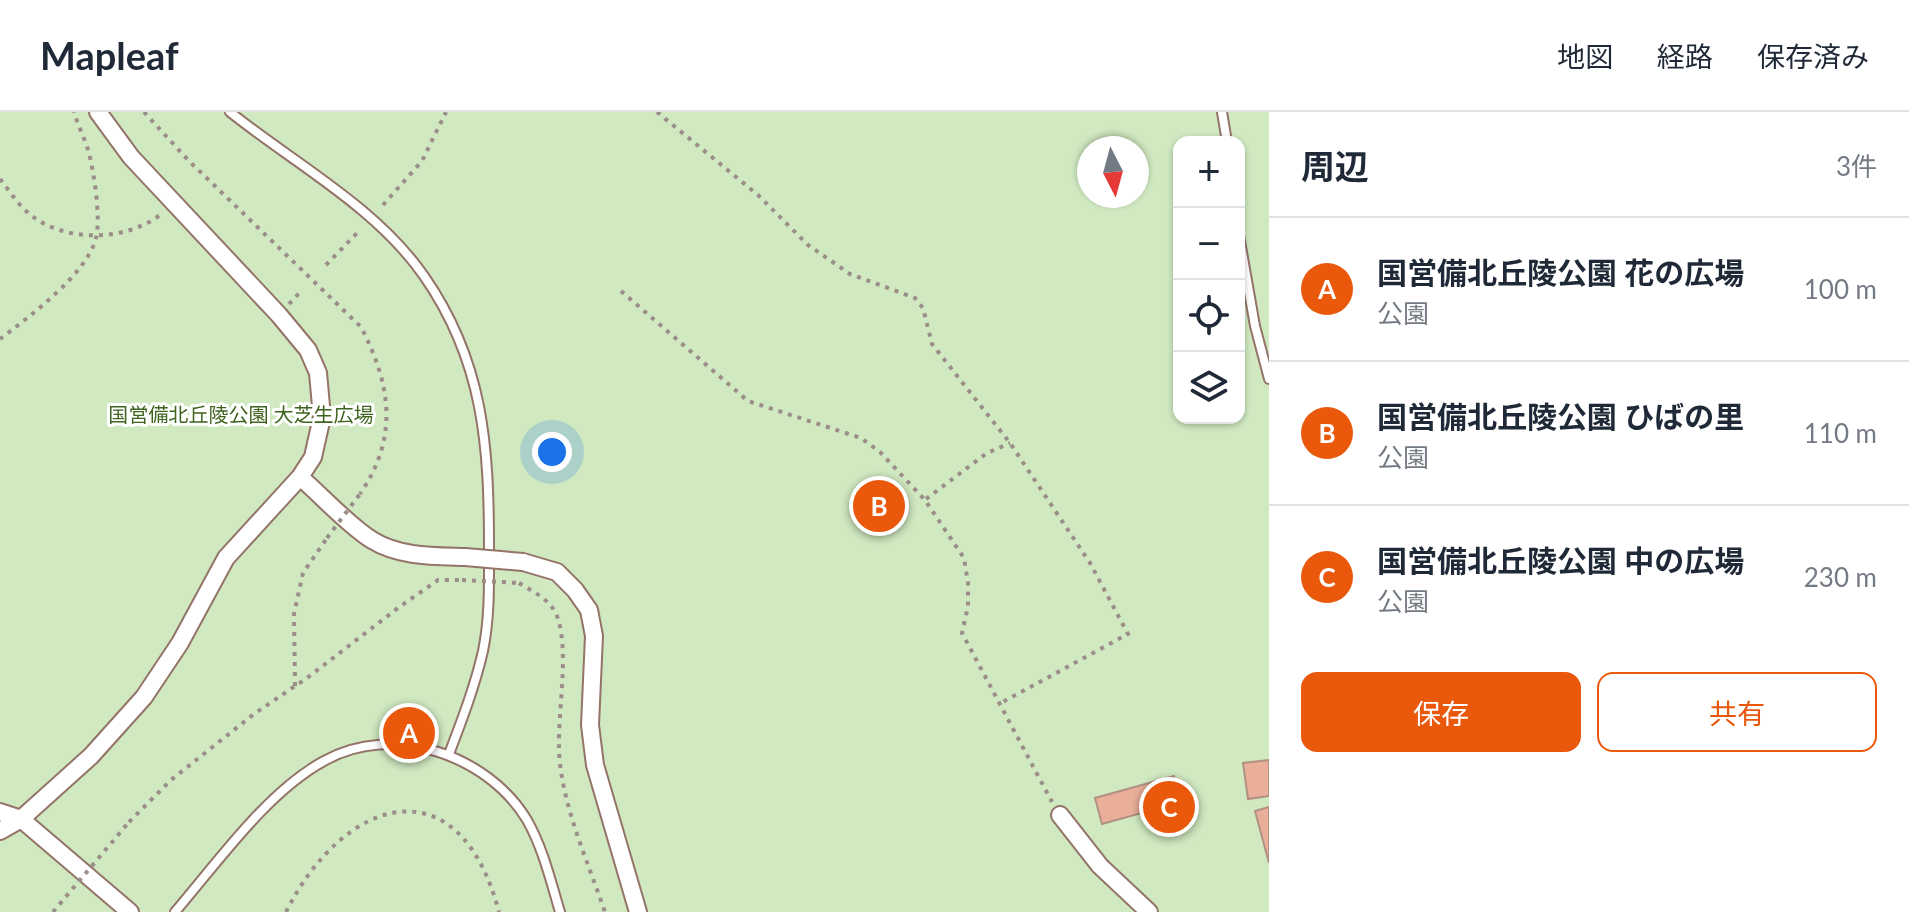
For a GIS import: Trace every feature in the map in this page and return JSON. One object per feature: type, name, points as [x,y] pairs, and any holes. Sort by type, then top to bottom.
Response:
[{"type":"street","points":[[0,831],[21,819],[91,756],[144,697],[180,643],[226,558],[300,477],[313,457],[322,417],[318,373],[308,350],[131,157],[98,112]]},
{"type":"street","points":[[300,477],[372,541],[400,551],[431,556],[523,562],[557,572],[575,590],[589,610],[594,636],[590,725],[595,765],[638,912]]},
{"type":"street","points":[[0,812],[21,819],[130,912]]},
{"type":"street","points":[[1060,815],[1100,866],[1149,912]]},
{"type":"lane","points":[[230,112],[348,200],[391,239],[423,275],[466,353],[478,392],[486,449],[488,605],[483,650],[449,754]]},
{"type":"lane","points":[[1222,112],[1226,136]]},
{"type":"lane","points":[[1245,269],[1269,379]]},
{"type":"lane","points":[[175,912],[275,797],[325,760],[346,751],[401,744],[449,754],[495,781],[527,820],[546,865],[560,912]]},
{"type":"path","points":[[0,339],[55,295],[91,254],[97,235],[95,195],[89,153],[74,112]]},
{"type":"path","points":[[144,112],[189,161],[361,327],[375,353],[385,382],[384,438],[375,472],[303,573],[294,614],[295,686]]},
{"type":"path","points":[[383,205],[422,161],[446,112]]},
{"type":"path","points":[[657,112],[758,195],[808,245],[850,274],[915,298],[923,308],[932,344],[1010,443],[1090,563],[1128,634],[999,704]]},
{"type":"path","points":[[0,179],[26,212],[67,233],[97,235],[139,228],[175,204]]},
{"type":"path","points":[[326,265],[358,232]]},
{"type":"path","points":[[621,291],[748,401],[861,438],[880,452],[925,500],[964,558],[968,606],[962,633],[1060,815]]},
{"type":"path","points":[[925,500],[987,453],[1010,443]]},
{"type":"path","points":[[53,912],[129,822],[171,780],[254,714],[438,580],[462,580],[519,583],[549,601],[558,620],[561,649],[559,750],[575,825],[605,912]]},
{"type":"path","points":[[286,912],[308,874],[349,831],[374,817],[393,811],[413,810],[424,812],[447,826],[471,848],[491,881],[499,912]]},
{"type":"green space","name":"国営備北丘陵公園 大芝生広場","points":[[0,112],[1269,112],[1269,912],[0,912]]},
{"type":"building","points":[[1269,760],[1269,796],[1248,799],[1243,763]]},
{"type":"building","points":[[1174,776],[1181,802],[1102,824],[1095,798]]},
{"type":"building","points":[[1269,807],[1269,863],[1255,811]]},
{"type":"place","name":"国営備北丘陵公園 ひばの里","points":[[879,506]]},
{"type":"place","name":"国営備北丘陵公園 花の広場","points":[[409,733]]},
{"type":"place","name":"国営備北丘陵公園 中の広場","points":[[1169,807]]}]
